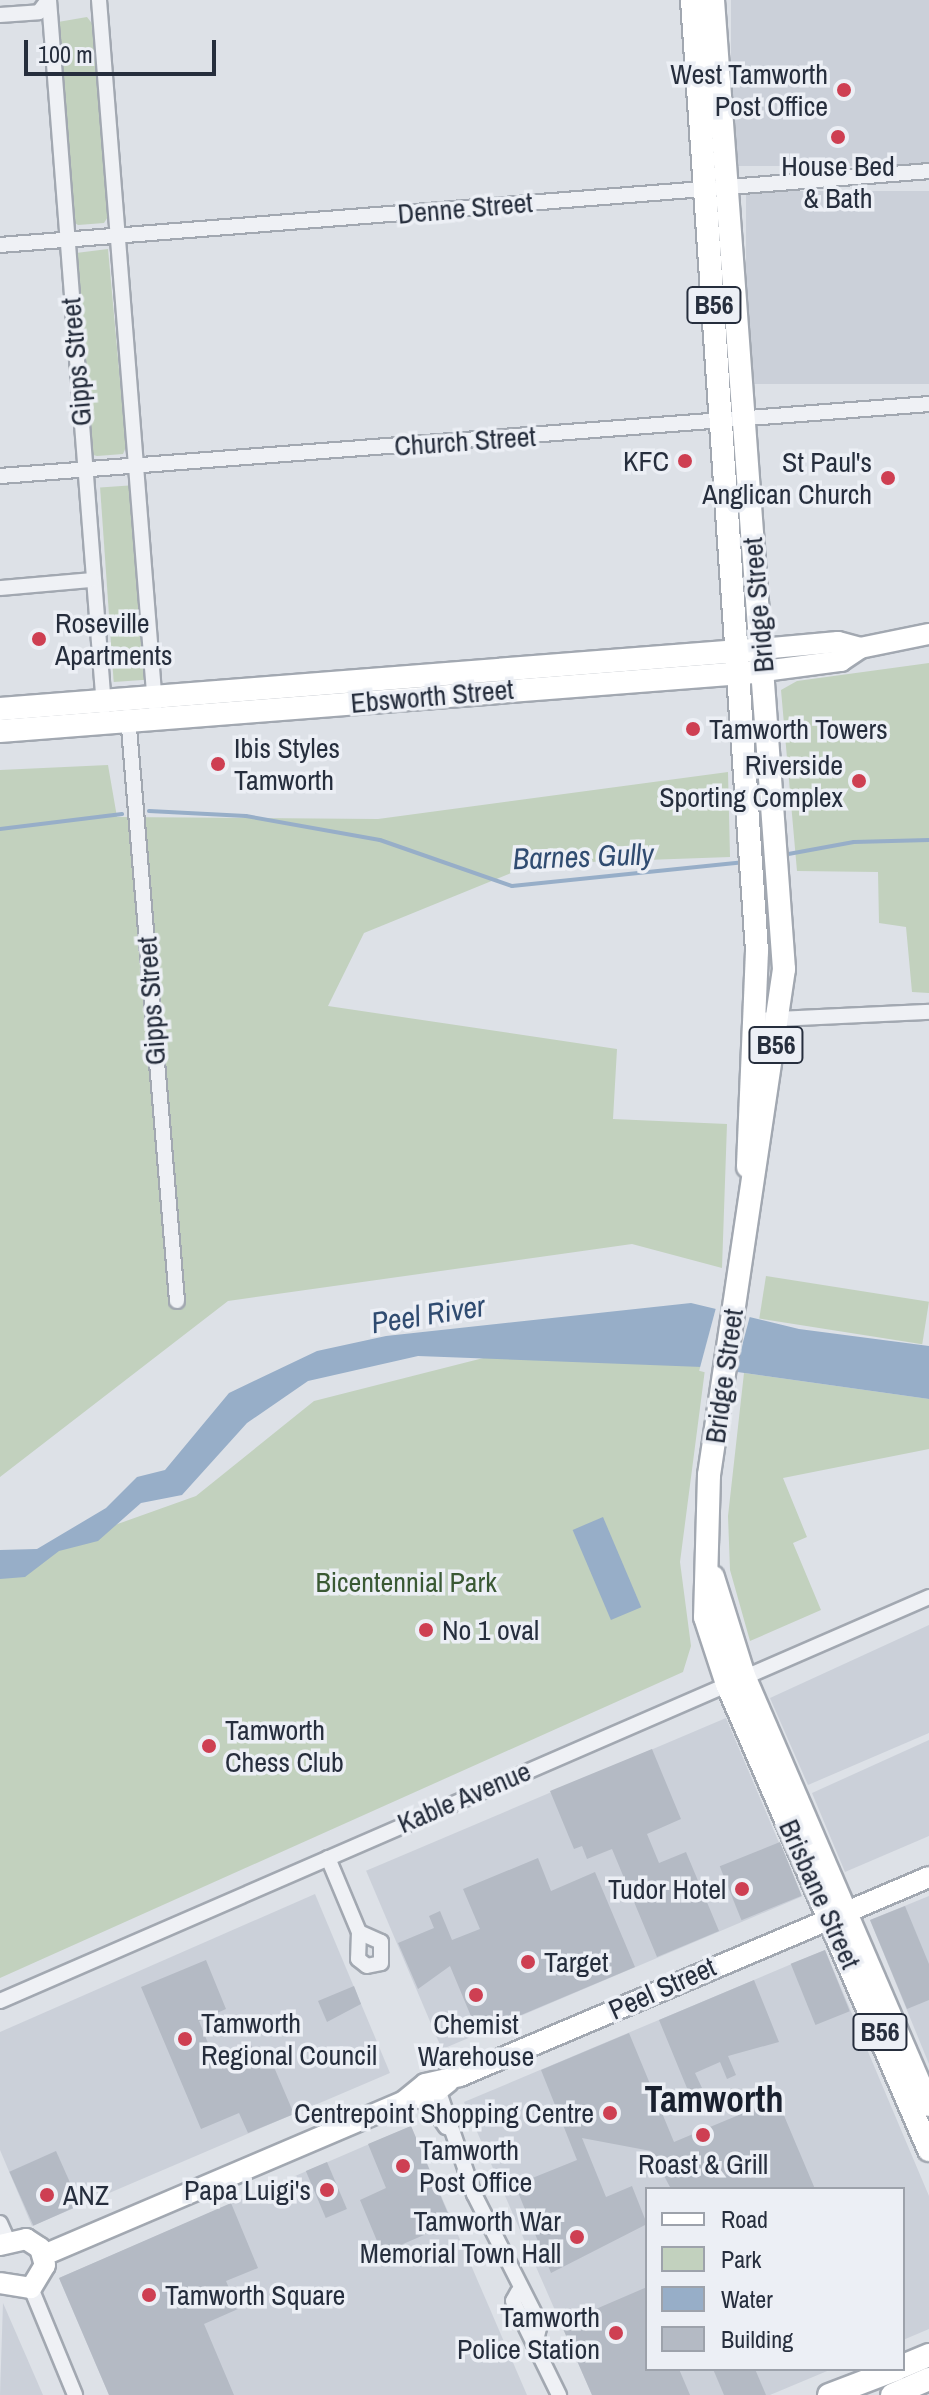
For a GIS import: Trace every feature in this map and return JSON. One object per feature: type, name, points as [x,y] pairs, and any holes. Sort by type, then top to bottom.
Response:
[{"type":"main road","name":"Bridge Street","points":[[692,0],[716,188],[751,661],[766,706],[781,880],[748,1208],[709,1475],[704,1544],[705,1617],[735,1680]]},
{"type":"main road","name":"Bridge Street","points":[[713,0],[716,188]]},
{"type":"main road","name":"Ebsworth Street","points":[[0,731],[117,711],[751,661],[841,661],[860,648],[929,634]]},
{"type":"main road","name":"Bridge Street","points":[[751,661],[742,709],[754,886],[769,1020]]},
{"type":"main road","name":"Ebsworth Street","points":[[0,709],[117,711]]},
{"type":"main road","name":"Brisbane Street","points":[[735,1680],[838,1911],[927,2097]]},
{"type":"main road","name":"Peel Street","points":[[875,1895],[929,1865]]},
{"type":"main road","name":"Peel Street","points":[[44,2255],[432,2092],[875,1895],[929,1877]]},
{"type":"main road","name":"Brisbane Street","points":[[838,1911],[929,2150]]},
{"type":"main road","points":[[0,2283],[31,2288],[43,2274],[44,2255],[26,2239],[2,2236]]},
{"type":"main road","points":[[905,2365],[929,2355]]},
{"type":"main road","points":[[829,2395],[892,2371]]},
{"type":"main road","points":[[892,2395],[929,2379]]},
{"type":"street","points":[[0,15],[39,12],[48,0]]},
{"type":"street","name":"Gipps Street","points":[[48,0],[65,240],[86,469],[92,580],[117,711],[177,1301]]},
{"type":"street","name":"Gipps Street","points":[[99,0],[155,708]]},
{"type":"street","name":"Denne Street","points":[[0,245],[929,171]]},
{"type":"street","name":"Church Street","points":[[0,476],[929,404]]},
{"type":"street","points":[[0,588],[92,580]]},
{"type":"street","points":[[769,1020],[929,1012]]},
{"type":"street","name":"Kable Avenue","points":[[0,2001],[929,1597]]},
{"type":"street","points":[[328,1858],[359,1932]]},
{"type":"street","points":[[432,2092],[518,2292],[513,2301],[536,2340],[559,2395]]},
{"type":"street","points":[[31,2288],[75,2395]]},
{"type":"shaded area","points":[[731,0],[929,0],[929,166],[731,166]]},
{"type":"shaded area","points":[[746,191],[929,191],[929,384],[746,384]]},
{"type":"shaded area","points":[[929,1625],[929,1733],[808,1785],[770,1698]]},
{"type":"shaded area","points":[[726,1718],[802,1897],[442,2049],[366,1871]]},
{"type":"shaded area","points":[[929,1740],[929,1836],[845,1872],[812,1793]]},
{"type":"shaded area","points":[[315,1894],[390,2073],[32,2226],[0,2150],[0,2032]]},
{"type":"shaded area","points":[[929,1896],[929,2064],[870,1920]]},
{"type":"shaded area","points":[[825,1950],[929,2196],[929,2329],[905,2339],[905,2187],[645,2187],[645,2371],[827,2371],[770,2395],[592,2395],[464,2102]]},
{"type":"shaded area","points":[[411,2126],[527,2395],[109,2395],[59,2278]]},
{"type":"shaded area","points":[[3,2303],[43,2395],[0,2395]]},
{"type":"green space","points":[[87,17],[94,26],[109,215],[104,223],[78,225],[72,221],[58,22]]},
{"type":"green space","points":[[108,249],[126,447],[123,454],[97,456],[90,454],[76,253]]},
{"type":"green space","points":[[136,485],[150,680],[114,682],[100,488]]},
{"type":"green space","name":"Riverside Sporting Complex","points":[[929,663],[929,993],[912,992],[906,927],[879,923],[878,872],[797,871],[781,690],[797,681]]},
{"type":"green space","points":[[108,765],[117,817],[378,819],[728,772],[730,857],[533,864],[364,933],[328,1006],[617,1049],[613,1119],[727,1124],[722,1268],[632,1244],[228,1301],[0,1477],[0,770]]},
{"type":"green space","points":[[766,1276],[929,1302],[922,1344],[759,1318]]},
{"type":"green space","name":"Bicentennial Park","points":[[531,1346],[707,1354],[680,1562],[691,1646],[683,1672],[0,1978],[0,1566],[196,1496],[314,1401]]},
{"type":"green space","points":[[744,1373],[929,1399],[929,1449],[783,1478],[807,1537],[793,1543],[821,1610],[750,1641],[730,1570],[728,1516]]},
{"type":"water","points":[[691,1303],[799,1329],[929,1346],[929,1399],[702,1367],[418,1356],[308,1381],[247,1423],[182,1495],[141,1503],[98,1541],[59,1551],[25,1577],[0,1579],[0,1550],[37,1549],[106,1508],[137,1477],[165,1470],[229,1393],[317,1351],[386,1336]]},
{"type":"water","points":[[603,1517],[641,1607],[611,1620],[573,1530]]},
{"type":"pier","points":[[717,1304],[751,1313],[733,1380],[699,1371]]},
{"type":"building","points":[[652,1749],[681,1819],[647,1834],[659,1863],[686,1852],[719,1931],[657,1957],[612,1849],[587,1859],[582,1846],[574,1849],[550,1791]]},
{"type":"building","points":[[780,1842],[802,1896],[741,1920],[720,1866]]},
{"type":"building","points":[[538,1858],[551,1891],[595,1872],[635,1967],[478,2033],[450,1966],[418,1989],[398,1943],[434,1928],[429,1916],[440,1911],[452,1940],[480,1929],[463,1889]]},
{"type":"building","points":[[905,1906],[929,1964],[929,2000],[907,2009],[870,1920]]},
{"type":"building","points":[[825,1950],[850,2011],[815,2025],[791,1964]]},
{"type":"building","name":"Tamworth Regional Council","points":[[206,1960],[226,2009],[199,2021],[214,2058],[250,2042],[256,2058],[268,2053],[294,2114],[248,2133],[239,2113],[201,2129],[141,1987]]},
{"type":"building","points":[[754,1980],[779,2042],[728,2056],[736,2075],[727,2079],[720,2062],[695,2073],[702,2088],[689,2093],[659,2020]]},
{"type":"building","points":[[354,1986],[361,2004],[327,2022],[318,2001]]},
{"type":"building","name":"Centrepoint Shopping Centre","points":[[629,2033],[674,2142],[777,2099],[814,2187],[670,2187],[651,2151],[582,2138],[606,2197],[632,2186],[645,2225],[551,2273],[515,2185],[577,2160],[541,2070]]},
{"type":"building","points":[[411,2126],[452,2223],[382,2253],[360,2200],[386,2188],[368,2144]]},
{"type":"building","name":"ANZ","points":[[56,2151],[80,2205],[33,2226],[9,2172]]},
{"type":"building","name":"Papa Luigi's","points":[[327,2162],[347,2209],[326,2218],[306,2171]]},
{"type":"building","name":"Tamworth Square","points":[[231,2203],[258,2268],[226,2281],[238,2309],[204,2324],[234,2395],[109,2395],[59,2278]]},
{"type":"building","name":"Tamworth Police Station","points":[[645,2288],[645,2371],[680,2371],[690,2395],[592,2395],[561,2324]]},
{"type":"building","points":[[714,2371],[756,2371],[766,2395],[724,2395]]},
{"type":"waterway","name":"Barnes Gully","points":[[149,811],[246,816],[380,840],[512,886],[743,862]]},
{"type":"waterway","name":"Barnes Gully","points":[[0,829],[122,814]]},
{"type":"waterway","name":"Barnes Gully","points":[[783,855],[854,842],[929,840]]},
{"type":"place","name":"West Tamworth Post Office","points":[[844,90]]},
{"type":"place","name":"House Bed & Bath","points":[[838,137]]},
{"type":"place","name":"KFC","points":[[685,461]]},
{"type":"place","name":"St Paul's Anglican Church","points":[[888,478]]},
{"type":"place","name":"Roseville Apartments","points":[[39,639]]},
{"type":"place","name":"Tamworth Towers","points":[[693,729]]},
{"type":"place","name":"Ibis Styles Tamworth","points":[[218,764]]},
{"type":"place","name":"Riverside Sporting Complex","points":[[859,781]]},
{"type":"place","name":"No 1 oval","points":[[426,1630]]},
{"type":"place","name":"Tamworth Chess Club","points":[[209,1746]]},
{"type":"place","name":"Tudor Hotel","points":[[742,1889]]},
{"type":"place","name":"Target","points":[[528,1962]]},
{"type":"place","name":"Chemist Warehouse","points":[[476,1995]]},
{"type":"place","name":"Tamworth Regional Council","points":[[185,2039]]},
{"type":"place","name":"Centrepoint Shopping Centre","points":[[610,2113]]},
{"type":"place","name":"Roast & Grill","points":[[703,2135]]},
{"type":"place","name":"Tamworth Post Office","points":[[403,2166]]},
{"type":"place","name":"Papa Luigi's","points":[[327,2190]]},
{"type":"place","name":"ANZ","points":[[47,2195]]},
{"type":"place","name":"Tamworth War Memorial Town Hall","points":[[577,2237]]},
{"type":"place","name":"Tamworth Square","points":[[149,2295]]},
{"type":"place","name":"Tamworth Police Station","points":[[616,2333]]},
{"type":"district","name":"Tamworth","points":[[714,2100]]},
{"type":"water label","name":"Peel River","points":[[428,1314]]}]
